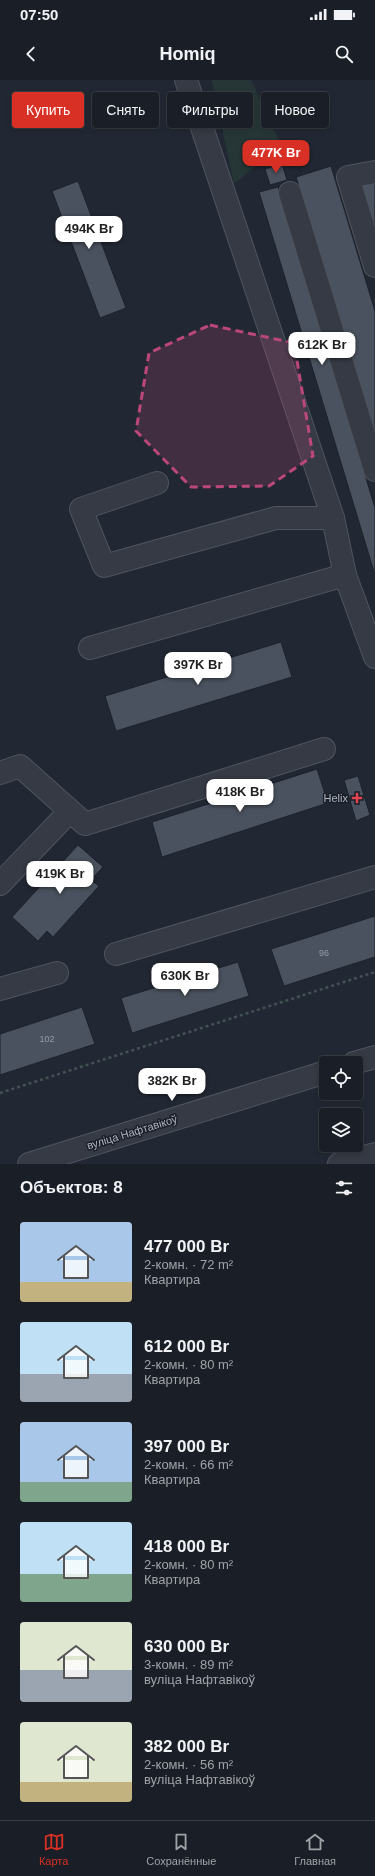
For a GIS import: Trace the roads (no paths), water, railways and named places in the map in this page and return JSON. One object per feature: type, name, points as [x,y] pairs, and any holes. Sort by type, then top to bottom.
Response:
[{"type":"street","points":[[186,80],[333,518],[346,575],[374,653]]},
{"type":"street","points":[[375,172],[348,177],[375,266]]},
{"type":"street","points":[[290,192],[375,470]]},
{"type":"street","points":[[156,483],[81,509],[104,566],[276,518],[333,518]]},
{"type":"street","points":[[90,648],[346,575]]},
{"type":"street","points":[[0,773],[20,766],[85,824],[324,749]]},
{"type":"street","points":[[0,884],[70,811]]},
{"type":"street","points":[[116,954],[375,877]]},
{"type":"street","points":[[0,990],[57,973]]},
{"type":"street","points":[[363,1060],[375,1057]]},
{"type":"street","name":"вуліца Нафтавікоў","points":[[29,1164],[319,1074]]},
{"type":"street","points":[[339,1164],[375,1154]]},
{"type":"place","name":"Helix","points":[[357,798]]}]
